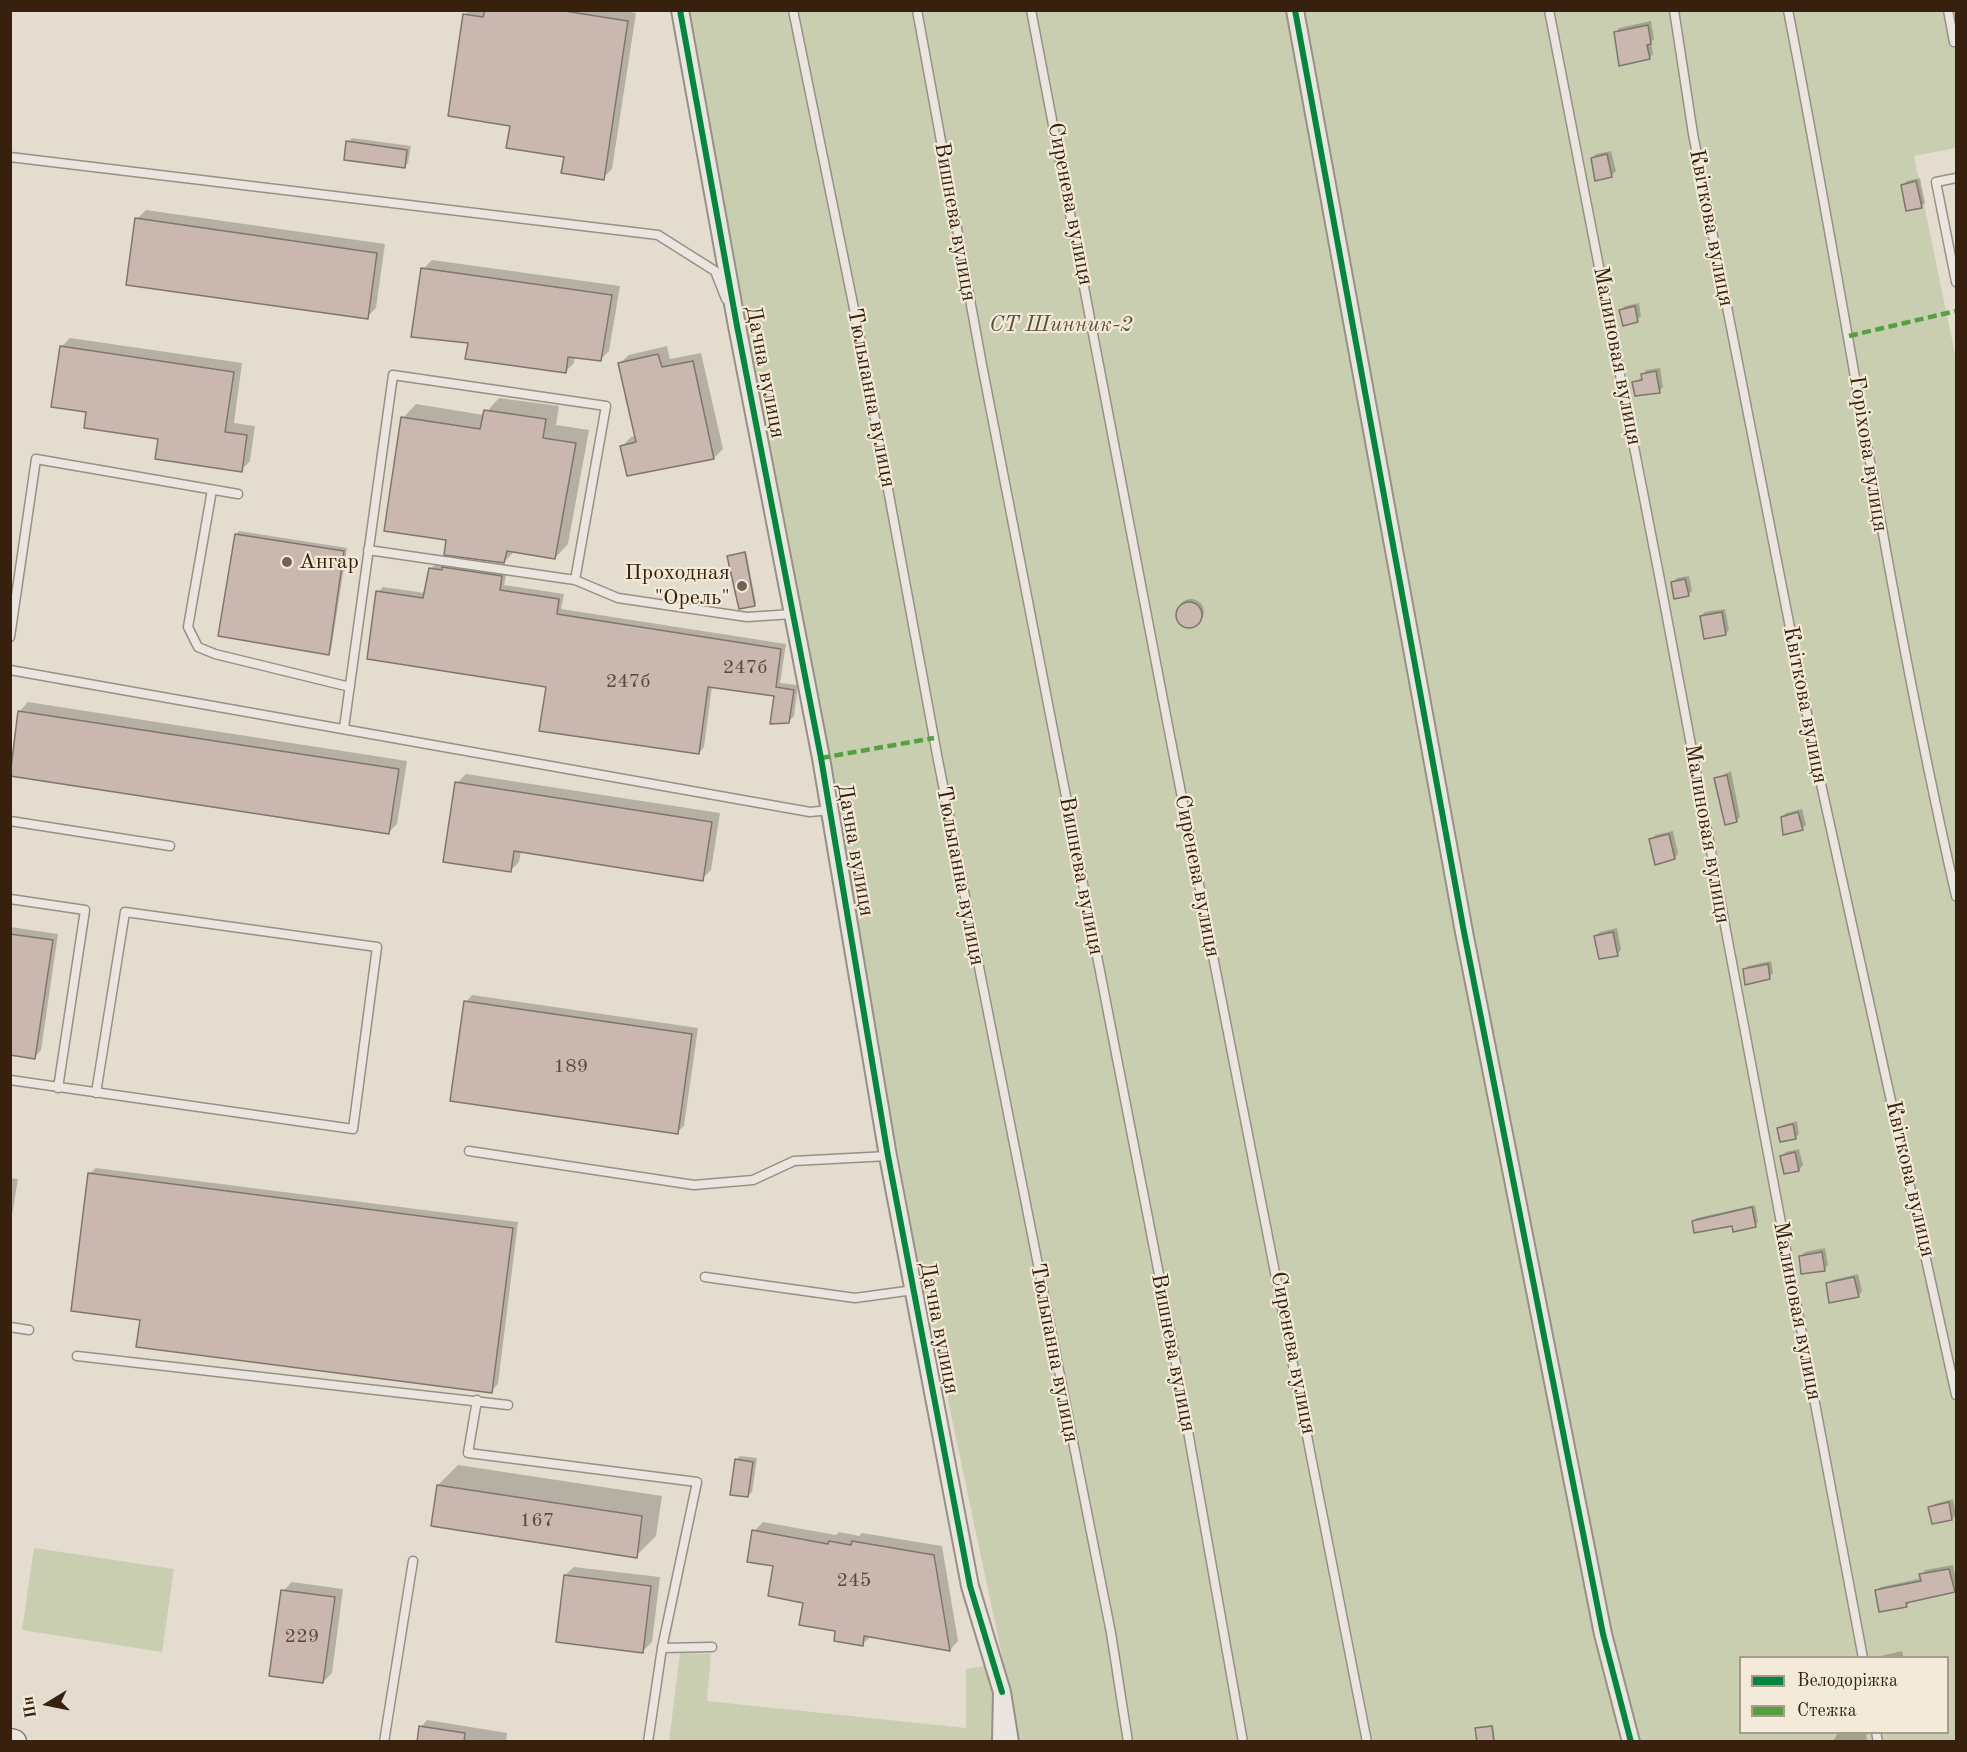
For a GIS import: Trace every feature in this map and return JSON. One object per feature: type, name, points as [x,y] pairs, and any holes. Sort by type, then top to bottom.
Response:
[{"type":"street","name":"Дачна вулиця","points":[[680,10],[737,326],[830,810],[888,1156],[970,1586],[1002,1692]]},
{"type":"street","points":[[1294,10],[1466,944],[1603,1634],[1631,1742]]},
{"type":"street","points":[[1001,1742],[1002,1692]]},
{"type":"street","points":[[1002,1692],[1010,1742]]},
{"type":"lane","name":"Тюльпанна вулиця","points":[[793,10],[861,343],[938,760],[1111,1633],[1128,1742]]},
{"type":"lane","name":"Вишнева вулиця","points":[[917,10],[982,365],[1172,1341],[1243,1742]]},
{"type":"lane","name":"Сиренева вулиця","points":[[1031,10],[1071,205],[1172,745],[1367,1742]]},
{"type":"lane","name":"Малиновая вулиця","points":[[1549,10],[1659,575],[1863,1656]]},
{"type":"lane","name":"Квіткова вулиця","points":[[1674,10],[1695,146],[1819,776],[1956,1395]]},
{"type":"lane","name":"Горіхова вулиця","points":[[1788,10],[1849,336],[1885,557],[1934,801],[1956,896]]},
{"type":"lane","points":[[1948,10],[1954,42],[1956,41]]},
{"type":"lane","points":[[10,157],[658,235],[714,271],[737,326]]},
{"type":"lane","points":[[1956,178],[1936,182],[1956,282]]},
{"type":"lane","points":[[344,728],[393,375],[606,406],[574,580]]},
{"type":"lane","points":[[10,637],[36,459],[238,494]]},
{"type":"lane","points":[[212,490],[188,627],[198,647],[215,654],[350,687]]},
{"type":"lane","points":[[368,550],[574,580],[618,598],[747,616],[794,614]]},
{"type":"lane","points":[[10,670],[810,812],[830,810]]},
{"type":"lane","points":[[10,821],[170,846]]},
{"type":"lane","points":[[10,899],[85,910],[58,1088]]},
{"type":"lane","points":[[10,1080],[96,1094],[353,1129],[377,947],[124,912],[96,1094]]},
{"type":"lane","points":[[469,1150],[694,1185],[753,1180],[794,1161],[888,1156]]},
{"type":"lane","points":[[705,1277],[855,1298],[914,1290]]},
{"type":"lane","points":[[10,1327],[29,1330]]},
{"type":"lane","points":[[77,1356],[508,1405]]},
{"type":"lane","points":[[477,1401],[468,1453],[697,1482],[662,1648],[648,1742]]},
{"type":"lane","points":[[384,1742],[413,1561]]},
{"type":"lane","points":[[662,1648],[712,1647]]},
{"type":"green space","name":"СТ Шинник-2","points":[[681,11],[1956,11],[1956,148],[1914,156],[1956,359],[1956,1741],[1020,1741],[914,1240],[816,707]]},
{"type":"green space","points":[[34,1548],[174,1569],[162,1652],[22,1630]]},
{"type":"green space","points":[[680,1653],[711,1654],[707,1701],[966,1728],[966,1669],[990,1665],[998,1701],[992,1741],[669,1742]]},
{"type":"building","points":[[485,10],[558,10],[628,21],[604,180],[561,173],[564,157],[506,148],[510,126],[448,116],[463,14],[483,17]]},
{"type":"building","points":[[1648,25],[1651,44],[1647,45],[1650,59],[1619,66],[1614,32]]},
{"type":"building","points":[[346,141],[407,150],[405,168],[344,160]]},
{"type":"building","points":[[1607,154],[1612,177],[1595,181],[1591,158]]},
{"type":"building","points":[[1916,181],[1922,208],[1906,211],[1901,185]]},
{"type":"building","points":[[135,218],[377,253],[368,319],[126,285]]},
{"type":"building","points":[[421,268],[612,295],[601,361],[568,357],[566,373],[465,359],[468,343],[411,337]]},
{"type":"building","points":[[1635,306],[1638,322],[1623,326],[1619,310]]},
{"type":"building","points":[[60,346],[234,372],[225,432],[247,435],[242,472],[155,459],[158,439],[84,428],[86,412],[51,407]]},
{"type":"building","points":[[658,354],[662,367],[693,361],[714,459],[627,476],[620,446],[636,442],[618,363]]},
{"type":"building","points":[[1656,371],[1660,393],[1635,396],[1632,382],[1642,380],[1641,374]]},
{"type":"building","points":[[484,410],[546,419],[543,438],[576,443],[555,559],[507,551],[504,563],[444,555],[446,540],[384,531],[401,417],[480,429]]},
{"type":"building","points":[[235,534],[344,551],[329,655],[218,636]]},
{"type":"building","name":"Проходная \"Орель\"","points":[[745,552],[755,606],[739,609],[727,556]]},
{"type":"building","points":[[442,567],[502,576],[500,590],[559,599],[557,614],[781,649],[776,687],[794,690],[789,723],[770,724],[774,696],[708,687],[699,754],[539,731],[546,687],[367,659],[376,591],[423,598],[429,568],[442,570]]},
{"type":"building","points":[[1685,579],[1689,596],[1674,599],[1671,582]]},
{"type":"building","points":[[1189,602],[1198,606],[1202,615],[1198,624],[1189,628],[1180,624],[1176,615],[1180,606]]},
{"type":"building","points":[[1722,612],[1726,635],[1704,639],[1700,616]]},
{"type":"building","points":[[18,711],[399,769],[389,834],[10,776]]},
{"type":"building","points":[[1727,775],[1737,822],[1725,825],[1714,778]]},
{"type":"building","points":[[455,782],[712,822],[703,881],[514,851],[511,872],[443,862]]},
{"type":"building","points":[[1798,812],[1803,830],[1783,835],[1781,817]]},
{"type":"building","points":[[1669,834],[1675,859],[1655,865],[1649,839]]},
{"type":"building","points":[[1613,932],[1618,956],[1599,959],[1594,936]]},
{"type":"building","points":[[10,934],[53,940],[35,1059],[10,1055]]},
{"type":"building","points":[[1768,964],[1770,979],[1745,985],[1743,969]]},
{"type":"building","points":[[464,1001],[692,1034],[678,1134],[450,1101]]},
{"type":"building","points":[[1793,1124],[1796,1139],[1780,1142],[1777,1128]]},
{"type":"building","points":[[1795,1152],[1799,1171],[1784,1174],[1780,1156]]},
{"type":"building","points":[[88,1173],[513,1228],[492,1393],[136,1347],[140,1320],[71,1311]]},
{"type":"building","points":[[1752,1207],[1756,1227],[1733,1232],[1732,1226],[1694,1233],[1692,1221]]},
{"type":"building","points":[[1822,1252],[1825,1271],[1801,1274],[1799,1256]]},
{"type":"building","points":[[1854,1277],[1859,1297],[1829,1303],[1826,1283]]},
{"type":"building","points":[[735,1459],[753,1462],[748,1497],[730,1495]]},
{"type":"building","points":[[437,1485],[642,1516],[637,1558],[431,1526]]},
{"type":"building","points":[[1949,1502],[1952,1520],[1932,1524],[1928,1507]]},
{"type":"building","points":[[752,1530],[828,1544],[829,1541],[851,1545],[852,1541],[934,1555],[950,1651],[864,1636],[863,1646],[834,1641],[835,1631],[799,1625],[803,1603],[768,1596],[773,1566],[747,1562]]},
{"type":"building","points":[[1949,1569],[1955,1592],[1906,1603],[1907,1607],[1879,1612],[1875,1590],[1921,1581],[1919,1574]]},
{"type":"building","points":[[564,1575],[651,1586],[643,1653],[556,1642]]},
{"type":"building","points":[[281,1590],[335,1597],[323,1683],[269,1676]]},
{"type":"building","points":[[419,1726],[465,1733],[464,1742],[417,1742]]},
{"type":"building","points":[[1492,1726],[1494,1742],[1477,1742],[1475,1728]]},
{"type":"marked path","points":[[1849,336],[1956,311]]},
{"type":"marked path","points":[[821,758],[934,738]]},
{"type":"cycle path","points":[[680,10],[737,326],[821,758],[888,1156],[970,1586],[1002,1692]]},
{"type":"cycle path","points":[[1295,10],[1464,932],[1603,1634],[1631,1742]]},
{"type":"place","name":"Ангар","points":[[287,562]]},
{"type":"place","name":"Проходная \"Орель\"","points":[[742,586]]}]
